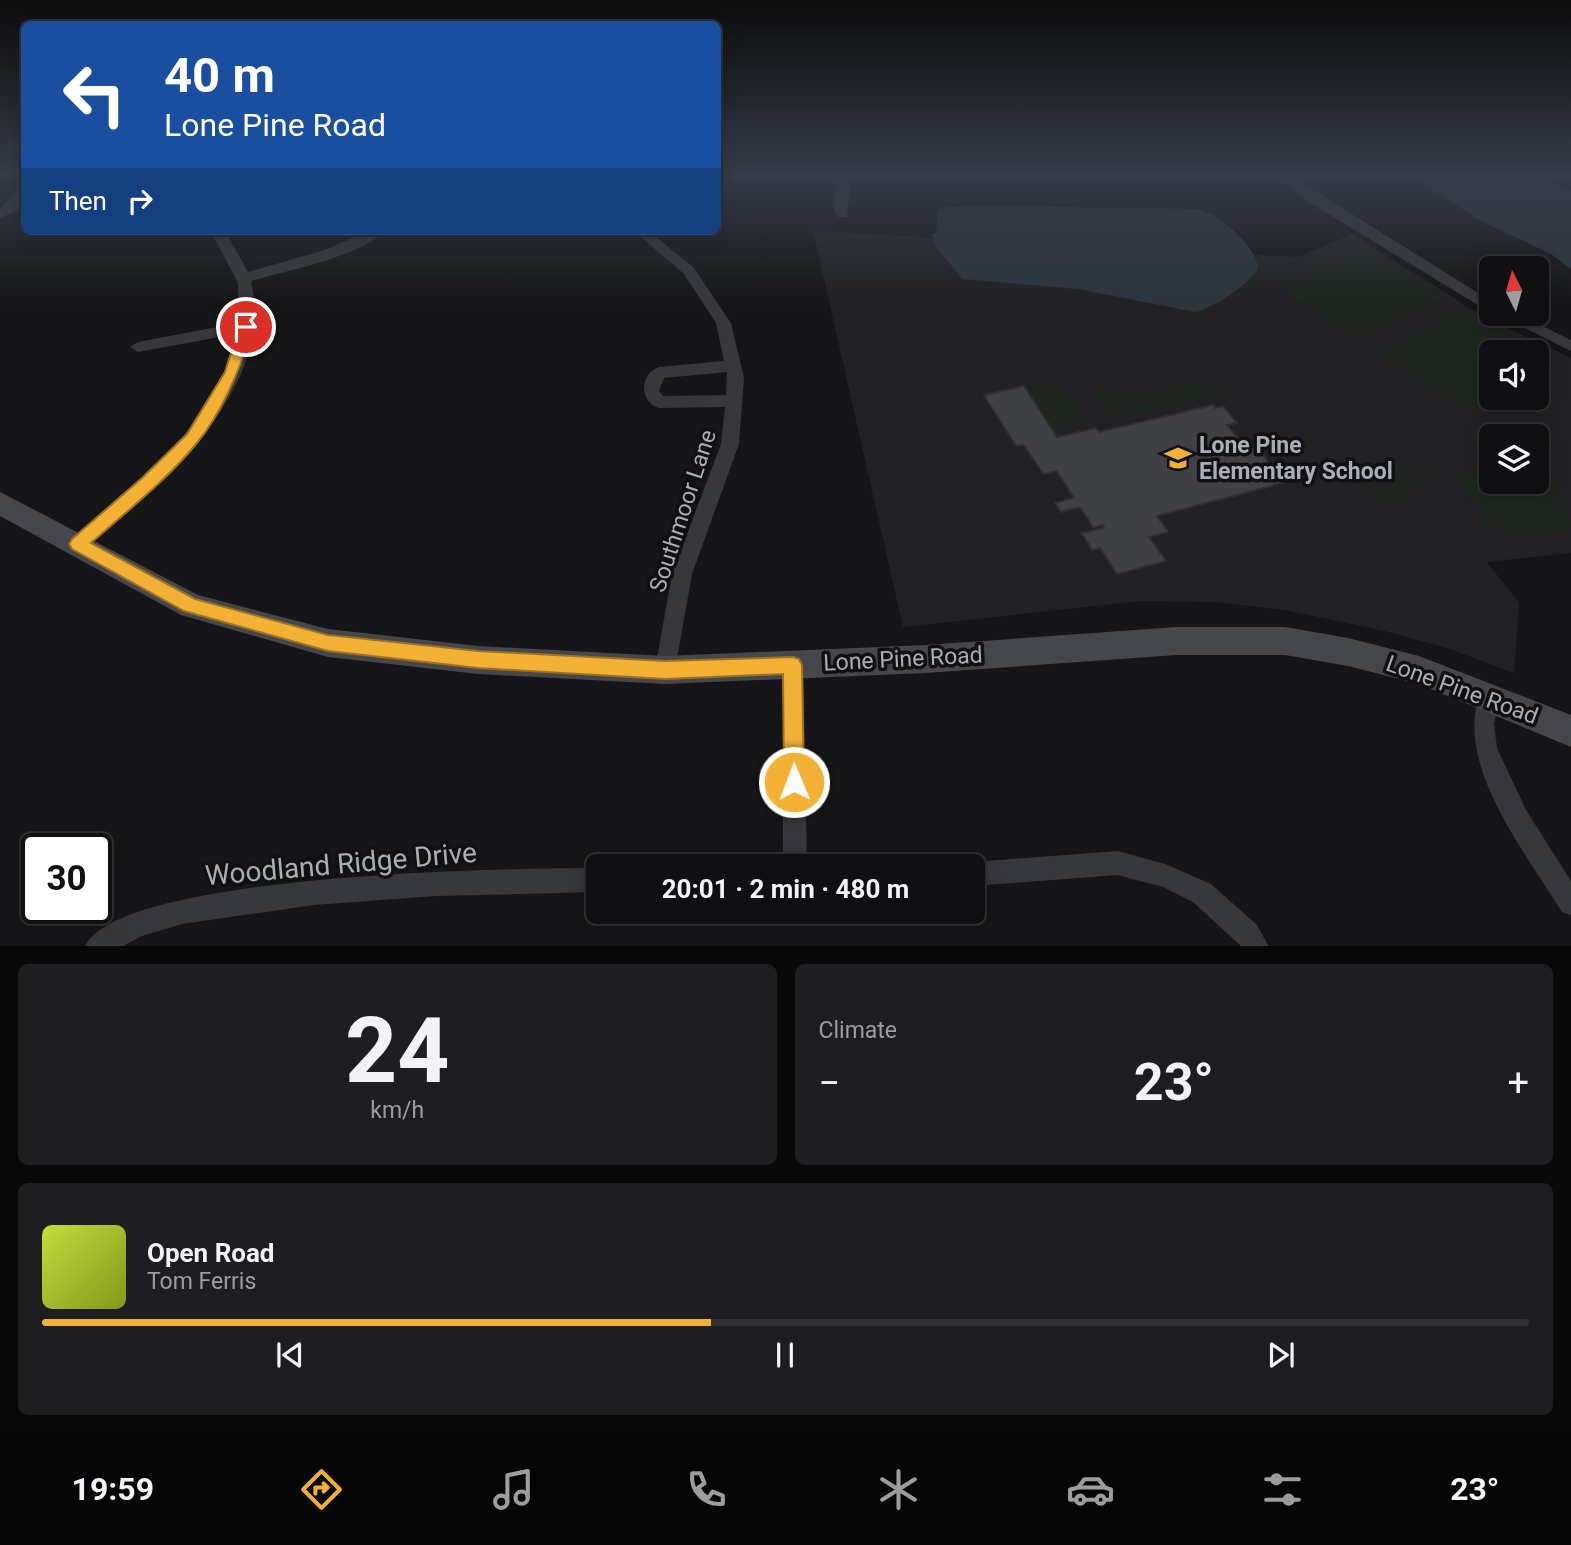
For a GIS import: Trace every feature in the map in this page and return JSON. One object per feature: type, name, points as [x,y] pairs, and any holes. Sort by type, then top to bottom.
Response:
[{"type":"street","points":[[1343,217],[1479,301]]},
{"type":"street","points":[[78,544],[148,483],[193,438],[232,372],[246,327],[247,300],[244,278],[220,235]]},
{"type":"street","points":[[244,278],[310,259],[371,235]]},
{"type":"street","name":"Southmoor Lane","points":[[646,235],[689,271],[723,323],[734,366],[736,401],[730,444],[713,497],[682,574],[665,670]]},
{"type":"street","points":[[1529,326],[1571,346]]},
{"type":"street","points":[[138,347],[246,327]]},
{"type":"street","points":[[734,366],[659,373],[652,383],[651,392],[659,402],[736,401]]},
{"type":"street","name":"Lone Pine Road","points":[[0,503],[191,606],[328,643],[478,660],[665,670],[1238,639],[1285,641],[1348,652],[1419,670],[1571,731]]},
{"type":"street","points":[[793,665],[795,854]]},
{"type":"street","points":[[1489,696],[1483,727],[1491,763],[1511,803],[1571,903]]},
{"type":"street","points":[[985,873],[1118,863],[1165,876],[1202,893],[1248,934],[1256,946]]},
{"type":"street","name":"Woodland Ridge Drive","points":[[99,946],[151,919],[192,908],[354,888],[489,880],[586,880]]},
{"type":"shaded area","points":[[937,217],[1215,217],[1243,240],[1258,267],[1248,280],[1231,294],[1195,312],[1078,289],[962,279],[934,244],[935,238],[931,235],[936,233]]},
{"type":"shaded area","points":[[1475,217],[1571,217],[1571,269],[1551,254]]},
{"type":"shaded area","name":"Lone Pine Elementary School","points":[[813,231],[1298,257],[1352,234],[1479,314],[1479,326],[1503,326],[1533,340],[1479,340],[1479,410],[1549,410],[1549,348],[1571,358],[1571,553],[1487,562],[1519,603],[1514,673],[1447,648],[1385,631],[1285,610],[1216,602],[1140,601],[903,627]]},
{"type":"shaded area","points":[[1368,249],[1445,295],[1360,342],[1283,291]]},
{"type":"shaded area","points":[[1462,306],[1479,316],[1479,326],[1495,326],[1519,340],[1479,340],[1479,406],[1468,413],[1378,353]]},
{"type":"shaded area","points":[[1205,380],[1212,383],[1221,395],[1111,419],[1093,392],[1117,385],[1137,395]]},
{"type":"shaded area","points":[[1061,381],[1089,422],[1053,431],[1026,389]]},
{"type":"shaded area","points":[[1409,462],[1420,467],[1426,477],[1424,483],[1405,481],[1390,469],[1394,463]]},
{"type":"shaded area","points":[[1479,466],[1479,494],[1549,494],[1549,482],[1563,497],[1569,512],[1571,529],[1511,537],[1493,529],[1453,475]]},
{"type":"shaded area","points":[[1399,484],[1410,500],[1378,502],[1369,487]]},
{"type":"building","points":[[1024,386],[1057,437],[1096,428],[1099,432],[1213,405],[1215,408],[1223,406],[1237,423],[1227,425],[1242,443],[1249,442],[1257,451],[1260,450],[1283,483],[1157,516],[1168,532],[1149,537],[1166,561],[1117,574],[1100,548],[1092,550],[1082,533],[1104,528],[1103,525],[1093,527],[1080,507],[1061,512],[1055,503],[1074,498],[1057,471],[1043,474],[1024,445],[1016,446],[984,395]]},
{"type":"place","name":"Lone Pine Elementary School","points":[[1178,458]]},
{"type":"route","points":[[246,327],[232,372],[193,438],[148,483],[78,544],[191,606],[328,643],[478,660],[665,670],[793,665],[794,782]]}]
